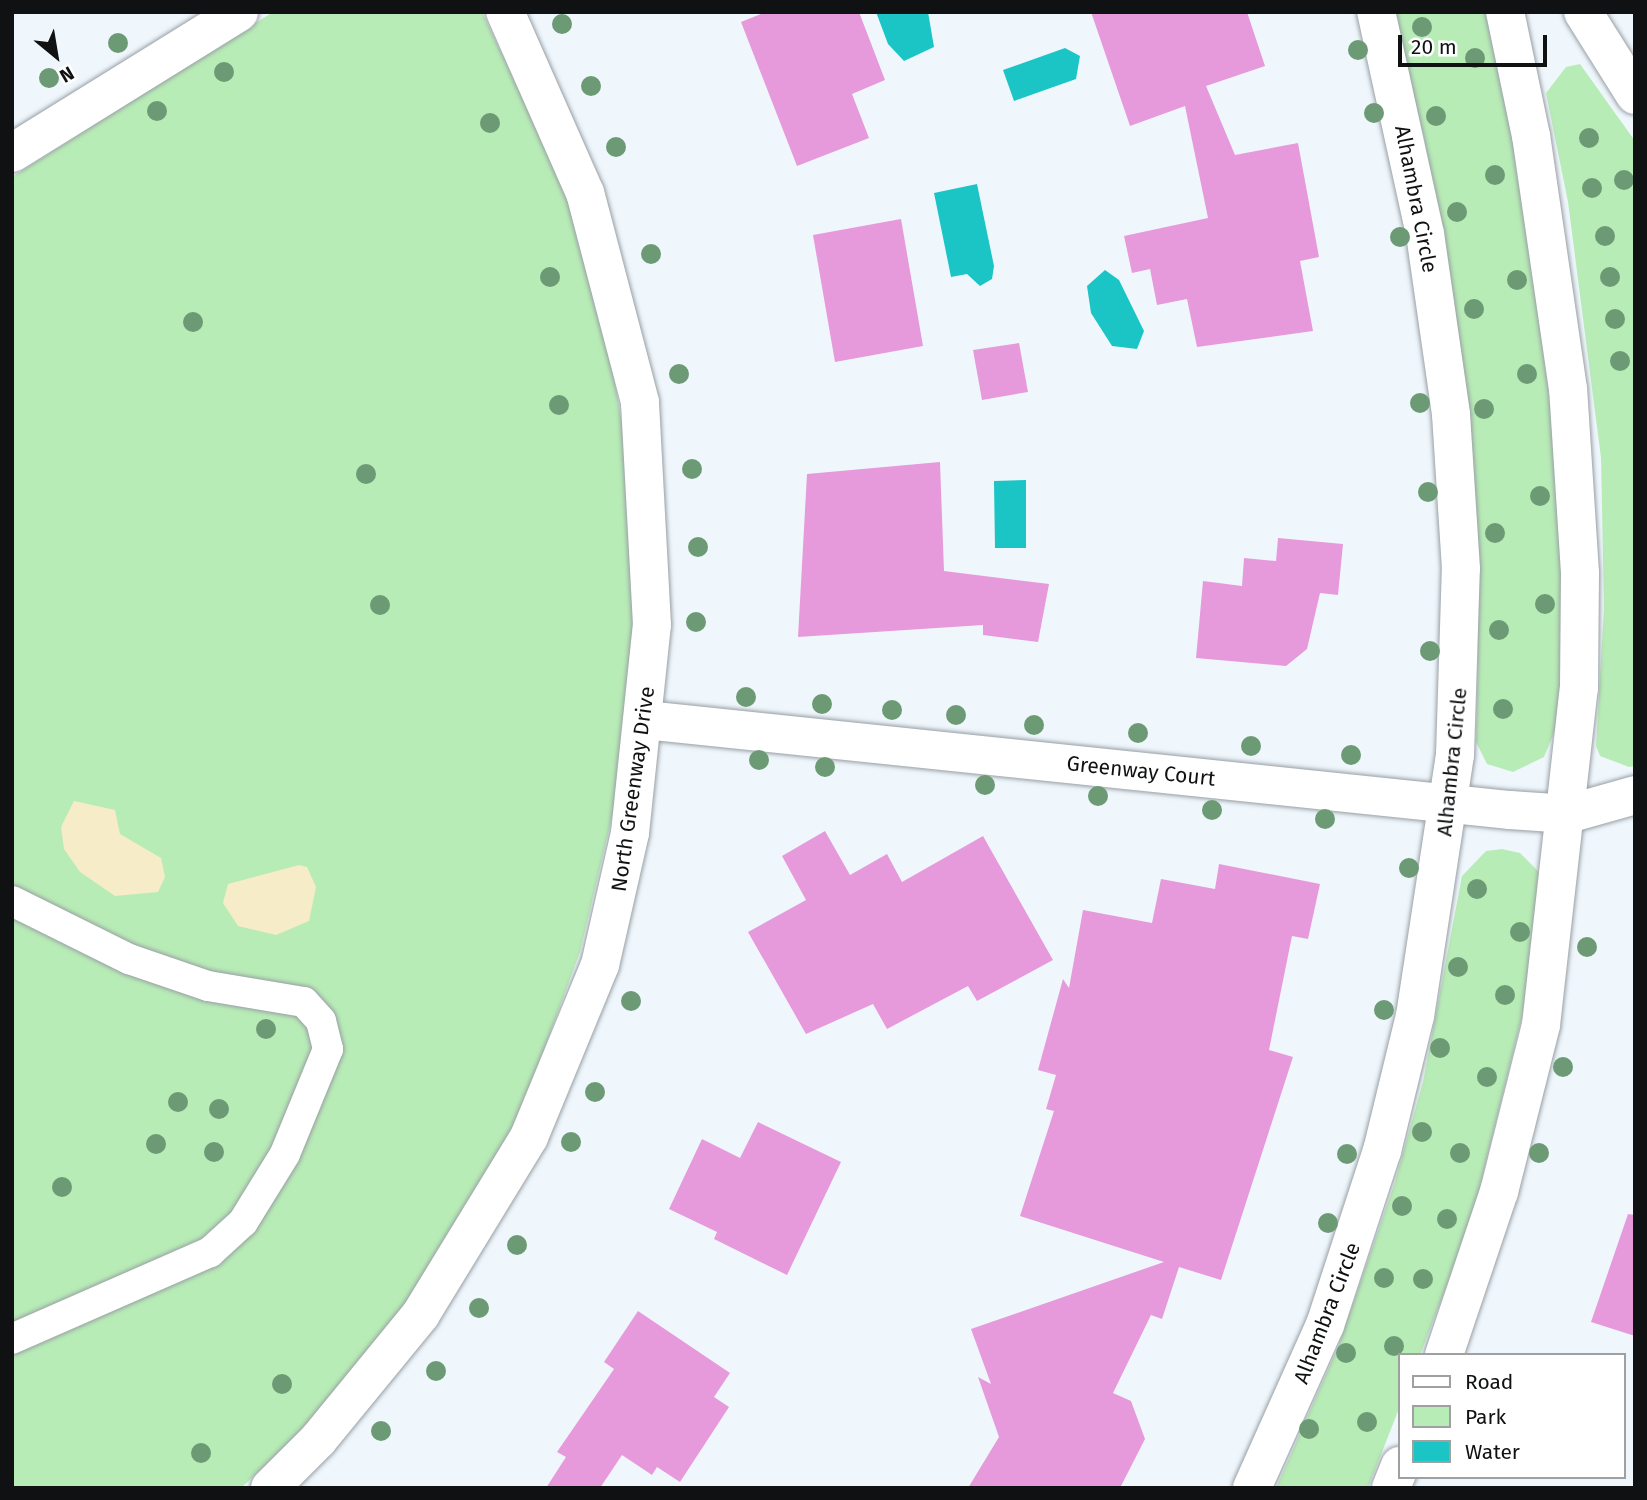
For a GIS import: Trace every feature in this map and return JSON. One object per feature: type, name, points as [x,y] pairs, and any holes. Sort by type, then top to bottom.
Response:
[{"type":"street","points":[[12,153],[239,12]]},
{"type":"street","name":"North Greenway Drive","points":[[270,1488],[406,1334],[529,1137],[580,1020],[611,924],[645,720],[652,525],[636,375],[585,194],[505,12]]},
{"type":"street","name":"Alhambra Circle","points":[[1252,1488],[1325,1325],[1382,1152],[1415,1016],[1449,804],[1461,640],[1455,455],[1424,234],[1376,12]]},
{"type":"street","points":[[1445,1353],[1531,1075],[1568,814],[1580,625],[1574,448],[1552,265],[1505,12]]},
{"type":"street","points":[[1583,12],[1635,95]]},
{"type":"street","name":"Greenway Court","points":[[645,720],[1449,804],[1568,814],[1635,795]]},
{"type":"street","points":[[1391,1488],[1398,1471]]},
{"type":"lane","points":[[12,901],[129,959],[208,986],[304,1002],[321,1021],[328,1049],[285,1154],[243,1222],[210,1252],[12,1339]]},
{"type":"green space","points":[[273,12],[482,12],[561,179],[603,315],[631,475],[636,616],[617,796],[580,952],[519,1117],[400,1313],[309,1424],[241,1488],[12,1488],[12,177]]},
{"type":"green space","points":[[1392,12],[1489,12],[1517,121],[1565,535],[1561,716],[1544,757],[1513,772],[1487,764],[1476,742],[1478,652],[1456,323],[1424,138]]},
{"type":"green space","points":[[1580,64],[1635,141],[1635,766],[1629,767],[1600,756],[1596,746],[1604,608],[1601,458],[1568,202],[1546,93],[1566,67]]},
{"type":"green space","points":[[1502,849],[1520,853],[1542,875],[1528,992],[1471,1223],[1421,1353],[1398,1353],[1398,1411],[1368,1488],[1276,1488],[1338,1347],[1394,1185],[1423,1082],[1462,876],[1486,851]]},
{"type":"sand","points":[[74,801],[115,810],[120,834],[161,858],[165,877],[158,892],[115,896],[80,872],[64,849],[61,827]]},
{"type":"sand","points":[[299,865],[307,867],[316,887],[309,921],[276,935],[238,926],[223,903],[228,884]]},
{"type":"water","points":[[876,12],[928,12],[934,47],[904,61],[888,44]]},
{"type":"water","points":[[1065,48],[1080,56],[1076,79],[1014,101],[1003,70]]},
{"type":"water","points":[[977,184],[994,266],[992,279],[980,286],[967,274],[951,277],[934,193]]},
{"type":"water","points":[[1105,270],[1119,280],[1144,331],[1137,349],[1112,346],[1091,313],[1087,286]]},
{"type":"water","points":[[1026,480],[1026,548],[995,548],[994,481]]},
{"type":"building","points":[[766,12],[859,12],[885,80],[852,94],[869,138],[797,166],[741,22]]},
{"type":"building","points":[[1091,12],[1247,12],[1265,66],[1206,86],[1235,155],[1298,143],[1319,257],[1300,261],[1313,331],[1197,347],[1187,299],[1157,305],[1150,269],[1132,273],[1124,236],[1208,218],[1185,106],[1130,126]]},
{"type":"building","points":[[901,219],[923,346],[835,362],[813,235]]},
{"type":"building","points":[[1019,343],[1028,392],[982,400],[973,350]]},
{"type":"building","points":[[940,462],[944,571],[1049,584],[1038,642],[983,635],[983,625],[798,637],[807,474]]},
{"type":"building","points":[[1278,538],[1343,544],[1338,595],[1320,593],[1307,649],[1286,666],[1196,658],[1203,581],[1242,586],[1244,558],[1276,561]]},
{"type":"building","points":[[825,831],[850,875],[887,854],[902,882],[983,836],[1053,960],[977,1001],[968,986],[887,1029],[873,1004],[806,1034],[748,932],[806,900],[782,856]]},
{"type":"building","points":[[1219,864],[1320,884],[1308,939],[1292,936],[1269,1050],[1293,1057],[1221,1280],[1179,1267],[1162,1319],[1151,1315],[1113,1393],[1131,1401],[1145,1439],[1120,1488],[968,1488],[999,1437],[978,1377],[991,1384],[971,1329],[1164,1262],[1020,1216],[1054,1111],[1046,1109],[1056,1075],[1038,1070],[1063,979],[1069,988],[1083,910],[1152,923],[1161,879],[1215,889]]},
{"type":"building","points":[[758,1122],[841,1162],[787,1275],[714,1239],[717,1232],[669,1209],[702,1139],[740,1158]]},
{"type":"building","points":[[1628,1214],[1635,1215],[1635,1336],[1591,1322]]},
{"type":"building","points":[[638,1311],[730,1373],[714,1397],[729,1407],[680,1482],[657,1467],[652,1475],[622,1455],[600,1488],[546,1488],[566,1457],[557,1452],[614,1369],[604,1362]]}]
